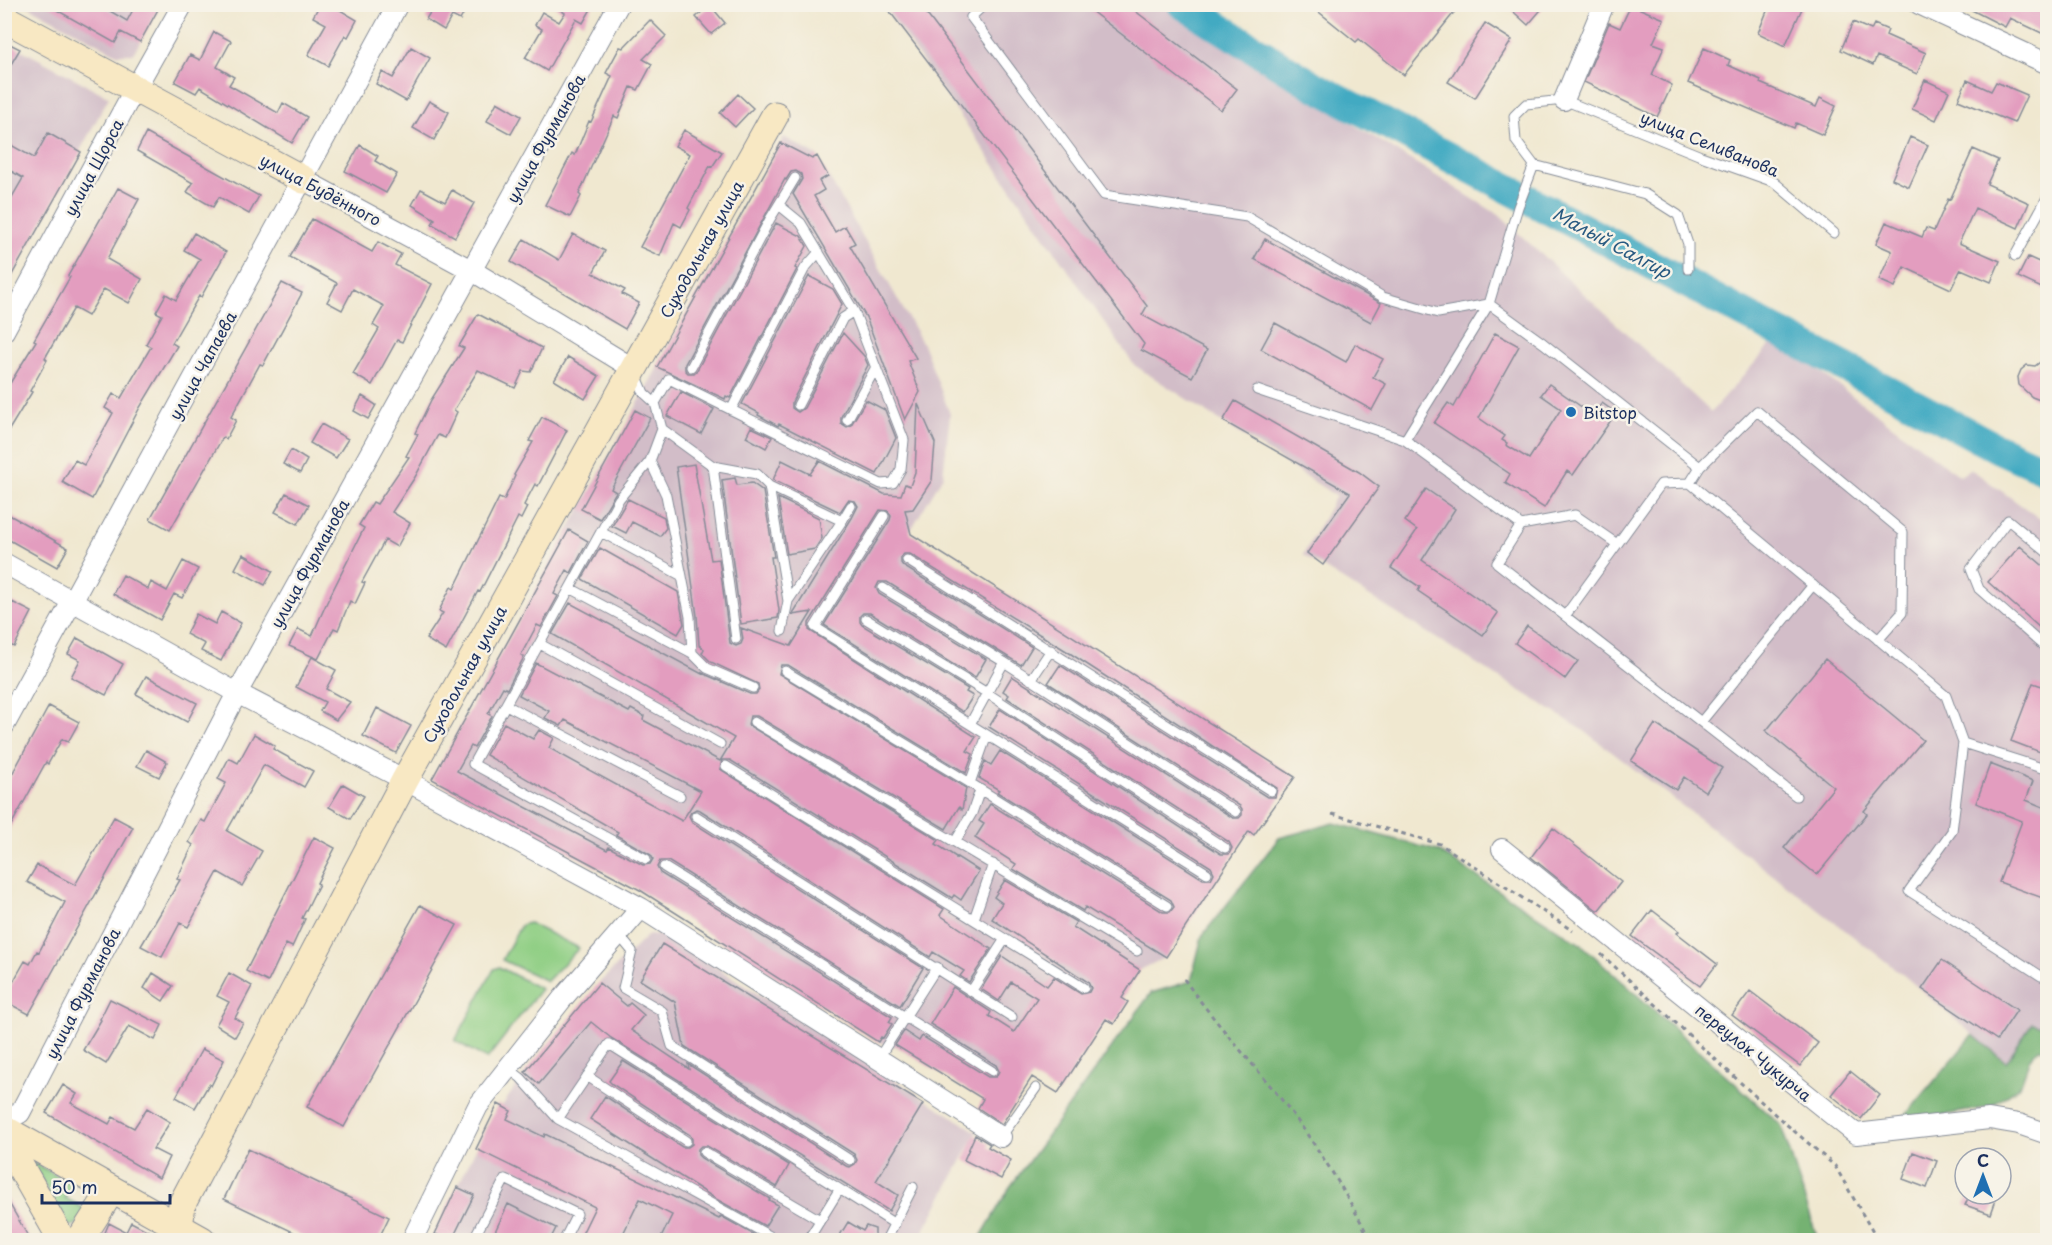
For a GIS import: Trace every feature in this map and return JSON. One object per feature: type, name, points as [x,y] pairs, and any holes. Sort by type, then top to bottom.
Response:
[{"type":"street","name":"улица Щорса","points":[[4,331],[183,4]]},
{"type":"street","name":"улица Чапаева","points":[[4,726],[398,4]]},
{"type":"street","name":"улица Фурманова","points":[[4,1121],[20,1113],[237,693],[619,4]]},
{"type":"street","points":[[1564,100],[1604,4]]},
{"type":"street","points":[[1919,4],[2048,64]]},
{"type":"street","name":"улица Будённого","points":[[4,18],[471,270],[634,369]]},
{"type":"street","name":"Суходольная улица","points":[[185,1236],[182,1204],[405,780],[775,115]]},
{"type":"street","points":[[4,563],[237,693],[405,780],[641,909],[1001,1137]]},
{"type":"street","name":"переулок Чукурча","points":[[1502,849],[1856,1134],[1989,1119],[2019,1124],[2048,1134]]},
{"type":"street","points":[[412,1240],[478,1106],[563,998],[641,909]]},
{"type":"street","points":[[4,1129],[185,1236]]},
{"type":"street","points":[[4,1138],[62,1240]]},
{"type":"street","points":[[80,1240],[111,1191]]},
{"type":"lane","points":[[985,4],[971,17],[1104,195],[1247,217],[1383,297],[1438,313],[1489,304],[1544,343],[1700,468]]},
{"type":"lane","points":[[1564,100],[1526,104],[1514,116],[1516,141],[1534,165],[1645,194],[1678,214],[1688,244],[1688,269]]},
{"type":"lane","name":"улица Селиванова","points":[[1564,100],[1701,156],[1774,182],[1834,233]]},
{"type":"lane","points":[[1405,440],[1489,304],[1518,207],[1534,165]]},
{"type":"lane","points":[[691,367],[795,178]]},
{"type":"lane","points":[[2015,256],[2048,196]]},
{"type":"lane","points":[[655,403],[669,379],[881,484],[893,483],[901,469],[904,440],[854,311],[801,223],[779,206]]},
{"type":"lane","points":[[731,410],[805,268],[819,252]]},
{"type":"lane","points":[[798,405],[843,318],[854,311]]},
{"type":"lane","points":[[847,420],[876,367]]},
{"type":"lane","points":[[634,369],[644,393],[655,403],[662,429],[650,461],[619,499],[473,764],[646,858]]},
{"type":"lane","points":[[1257,390],[1405,440],[1521,525],[1575,515],[1617,544]]},
{"type":"lane","points":[[1690,483],[1700,468],[1757,411],[1903,532],[1902,613],[1878,640]]},
{"type":"lane","points":[[662,429],[713,466],[757,474],[769,486],[842,521]]},
{"type":"lane","points":[[650,461],[666,495],[690,617],[692,653]]},
{"type":"lane","points":[[713,466],[736,639]]},
{"type":"lane","points":[[1565,616],[1661,484],[1690,483],[1946,696],[1963,743],[1952,831],[1909,891],[2041,976],[2048,977]]},
{"type":"lane","points":[[769,486],[788,601],[782,631]]},
{"type":"lane","points":[[788,601],[851,506]]},
{"type":"lane","points":[[884,516],[815,627],[1207,873]]},
{"type":"lane","points":[[2048,554],[2008,520],[1971,568],[1979,589],[2048,650]]},
{"type":"lane","points":[[1521,525],[1497,563],[1796,796]]},
{"type":"lane","points":[[601,532],[682,576]]},
{"type":"lane","points":[[907,560],[1271,791]]},
{"type":"lane","points":[[1701,722],[1812,585]]},
{"type":"lane","points":[[570,588],[692,653],[707,668],[753,688]]},
{"type":"lane","points":[[883,588],[1004,662],[1236,812]]},
{"type":"lane","points":[[866,619],[987,693],[1225,848]]},
{"type":"lane","points":[[540,644],[720,744]]},
{"type":"lane","points":[[1031,680],[1051,650]]},
{"type":"lane","points":[[970,724],[1004,662]]},
{"type":"lane","points":[[785,671],[1167,906]]},
{"type":"lane","points":[[506,705],[680,796]]},
{"type":"lane","points":[[754,722],[1137,951]]},
{"type":"lane","points":[[970,783],[987,735]]},
{"type":"lane","points":[[1963,743],[2048,770]]},
{"type":"lane","points":[[726,766],[1084,988]]},
{"type":"lane","points":[[955,842],[972,813],[980,790]]},
{"type":"lane","points":[[696,816],[1012,1017]]},
{"type":"lane","points":[[974,919],[993,864]]},
{"type":"lane","points":[[664,867],[992,1071]]},
{"type":"lane","points":[[618,934],[632,951],[622,988],[662,1011],[672,1046],[850,1160]]},
{"type":"lane","points":[[972,990],[1005,939]]},
{"type":"lane","points":[[878,1059],[937,968]]},
{"type":"lane","points":[[558,1119],[609,1044],[895,1224]]},
{"type":"lane","points":[[508,1068],[521,1078],[558,1119],[777,1240]]},
{"type":"lane","points":[[587,1076],[686,1141]]},
{"type":"lane","points":[[1001,1137],[1036,1088]]},
{"type":"lane","points":[[704,1152],[820,1220]]},
{"type":"lane","points":[[473,1240],[505,1179],[577,1214],[564,1240]]},
{"type":"lane","points":[[886,1240],[914,1187]]},
{"type":"lane","points":[[808,1240],[839,1190]]},
{"type":"path","points":[[1332,814],[1440,844],[1575,933]]},
{"type":"path","points":[[1593,947],[1779,1118],[1835,1166],[1878,1240]]},
{"type":"path","points":[[1184,979],[1205,1009],[1286,1105],[1351,1201],[1370,1240]]},
{"type":"path","points":[[1872,1240],[1874,1234]]},
{"type":"shaded area","points":[[26,5],[161,5],[133,54],[117,54]]},
{"type":"shaded area","points":[[883,5],[1162,5],[1499,215],[1711,412],[1776,339],[1960,476],[1971,469],[2047,524],[2047,1028],[2032,1023],[2006,1063],[1901,973],[1583,730],[1303,555],[1336,496],[1134,365]]},
{"type":"shaded area","points":[[5,41],[109,97],[5,290]]},
{"type":"shaded area","points":[[784,137],[817,156],[924,346],[950,414],[943,476],[909,533],[1295,777],[1254,835],[1248,832],[1166,957],[1140,970],[1122,998],[1128,1002],[1114,1024],[1105,1019],[983,1099],[897,1047],[878,1042],[640,890],[432,779]]},
{"type":"shaded area","points":[[649,934],[665,935],[977,1132],[919,1240],[431,1240],[498,1104],[502,1106],[525,1073],[599,983]]},
{"type":"green space","points":[[1334,823],[1438,851],[1582,945],[1781,1125],[1818,1240],[979,1240],[1010,1187],[1151,993],[1191,981],[1202,936],[1279,838]]},
{"type":"green space","points":[[529,923],[579,948],[547,981],[502,960],[521,925]]},
{"type":"green space","points":[[499,967],[541,989],[487,1059],[455,1041],[494,969]]},
{"type":"green space","points":[[2032,1023],[2047,1028],[2047,1049],[2039,1048],[2030,1058],[2020,1086],[1990,1107],[1899,1123],[1973,1035],[2006,1062]]},
{"type":"green space","points":[[31,1161],[73,1185],[65,1198],[89,1211],[75,1225],[67,1226]]},
{"type":"building","points":[[46,4],[98,4],[127,21],[136,4],[161,4],[140,42],[121,32],[115,43]]},
{"type":"building","points":[[320,4],[330,4],[357,20],[348,37],[345,35],[328,66],[308,55],[326,24],[313,17]]},
{"type":"building","points":[[432,4],[469,4],[460,20],[452,16],[444,30],[426,19],[434,6]]},
{"type":"building","points":[[551,4],[594,4],[583,23],[576,19],[547,71],[525,58],[542,29],[535,25],[542,12],[559,22],[565,13]]},
{"type":"building","points":[[884,4],[919,4],[1147,306],[1142,315],[1207,350],[1192,377],[1141,350],[1144,344]]},
{"type":"building","points":[[1082,4],[1126,4],[1237,89],[1221,110]]},
{"type":"building","points":[[1309,4],[1449,4],[1456,10],[1404,75],[1359,39],[1356,42]]},
{"type":"building","points":[[1505,4],[1546,4],[1528,25]]},
{"type":"building","points":[[1770,4],[1804,4],[1785,46],[1758,33]]},
{"type":"building","points":[[1960,4],[2029,4],[2048,13],[2048,36],[2010,18],[2005,27]]},
{"type":"building","points":[[710,5],[725,23],[711,34],[696,17]]},
{"type":"building","points":[[1631,5],[1664,19],[1653,43],[1664,47],[1652,75],[1672,85],[1657,117],[1584,82],[1609,23],[1620,28]]},
{"type":"building","points":[[650,20],[666,36],[643,59],[652,64],[638,90],[631,87],[618,118],[614,116],[570,217],[545,205],[572,153],[575,155],[589,121],[591,122],[612,76],[606,73],[620,47],[623,48]]},
{"type":"building","points":[[1853,22],[1871,30],[1874,24],[1888,30],[1886,35],[1926,53],[1917,74],[1877,56],[1873,65],[1841,50]]},
{"type":"building","points":[[1485,23],[1512,40],[1475,98],[1448,82]]},
{"type":"building","points":[[214,32],[231,41],[217,67],[234,77],[229,85],[278,113],[283,103],[307,117],[292,143],[200,87],[196,93],[175,82],[190,55],[200,60]]},
{"type":"building","points":[[4,41],[20,49],[4,76]]},
{"type":"building","points":[[411,47],[430,58],[406,101],[376,84],[382,72],[393,78]]},
{"type":"building","points":[[1704,48],[1730,60],[1728,65],[1761,80],[1760,83],[1816,107],[1820,98],[1836,106],[1823,135],[1796,123],[1794,128],[1688,83]]},
{"type":"building","points":[[1925,80],[1949,91],[1936,120],[1912,109]]},
{"type":"building","points":[[1967,80],[1991,91],[1996,82],[2027,95],[2014,123],[1958,100]]},
{"type":"building","points":[[738,94],[753,108],[735,127],[720,113]]},
{"type":"building","points":[[429,101],[449,112],[434,140],[413,128]]},
{"type":"building","points":[[497,102],[521,116],[511,134],[487,121]]},
{"type":"building","points":[[684,130],[722,152],[712,167],[710,166],[688,208],[690,210],[681,227],[674,223],[660,256],[640,247],[690,154],[675,146]]},
{"type":"building","points":[[48,133],[81,152],[4,289],[4,211],[23,178],[4,167],[4,141],[34,158]]},
{"type":"building","points":[[146,133],[259,196],[249,214],[219,197],[213,207],[187,192],[193,183],[137,151]]},
{"type":"building","points":[[1910,137],[1928,145],[1909,187],[1892,179]]},
{"type":"building","points":[[781,143],[812,159],[817,156],[828,176],[819,181],[824,190],[814,196],[835,232],[845,226],[855,243],[850,246],[916,358],[908,361],[920,392],[905,420],[866,317],[793,194],[802,179],[801,174],[796,171],[791,172],[785,179],[685,364],[685,370],[688,373],[694,373],[697,370],[776,223],[801,236],[807,246],[795,268],[797,269],[730,398],[726,396],[725,399],[657,367]]},
{"type":"building","points":[[360,145],[378,156],[375,161],[397,174],[386,193],[345,171]]},
{"type":"building","points":[[1973,149],[1998,160],[1987,184],[2029,203],[2018,228],[1975,208],[1959,243],[2000,261],[1991,282],[1961,269],[1951,289],[1904,267],[1895,287],[1879,280],[1892,251],[1876,244],[1886,222],[1922,237],[1926,228],[1934,231]]},
{"type":"building","points":[[118,188],[139,199],[107,259],[142,279],[129,303],[104,289],[88,316],[74,308],[45,358],[47,360],[30,391],[32,392],[4,438],[4,393],[36,341],[34,340],[70,277],[68,276]]},
{"type":"building","points":[[421,189],[445,202],[452,190],[474,203],[455,237],[432,224],[435,219],[412,205]]},
{"type":"building","points":[[312,219],[372,252],[378,242],[401,254],[395,265],[432,284],[402,342],[397,340],[372,385],[353,374],[379,329],[373,325],[384,306],[353,289],[342,310],[327,302],[337,283],[290,257]]},
{"type":"building","points":[[194,233],[226,252],[172,343],[177,346],[139,409],[92,499],[62,482],[75,460],[84,465],[113,413],[105,408],[113,394],[121,398],[151,347],[146,344],[162,315],[156,312],[166,294],[176,300],[200,259],[184,250]]},
{"type":"building","points":[[573,234],[605,251],[593,273],[625,290],[622,294],[639,303],[625,329],[511,262],[524,239],[559,260]]},
{"type":"building","points":[[1265,239],[1381,303],[1371,322],[1254,259]]},
{"type":"building","points":[[2028,257],[2048,266],[2048,291],[2018,277]]},
{"type":"building","points":[[809,276],[833,289],[842,304],[792,402],[792,408],[798,412],[804,408],[843,333],[864,356],[868,365],[841,417],[841,423],[847,427],[851,425],[866,400],[885,410],[896,438],[877,474],[779,424],[778,426],[742,404]]},
{"type":"building","points":[[282,283],[302,293],[263,365],[260,364],[231,417],[236,420],[226,439],[223,437],[170,530],[150,519]]},
{"type":"building","points":[[478,314],[542,348],[531,372],[523,371],[515,388],[478,370],[454,410],[457,412],[445,438],[438,435],[392,512],[410,523],[397,547],[385,540],[362,582],[365,583],[355,604],[350,601],[338,630],[334,628],[318,659],[289,646],[298,629],[312,636],[364,528],[359,525],[373,502],[377,504],[409,457],[406,456],[418,434],[415,433],[431,400],[464,348],[459,346]]},
{"type":"building","points":[[1275,323],[1346,362],[1355,344],[1383,359],[1373,377],[1386,384],[1372,410],[1261,349]]},
{"type":"building","points":[[1495,333],[1519,346],[1479,418],[1505,436],[1502,440],[1507,443],[1506,445],[1529,459],[1561,409],[1541,395],[1549,384],[1593,415],[1602,403],[1616,413],[1573,475],[1567,471],[1544,508],[1505,483],[1510,474],[1434,423],[1448,403],[1454,407]]},
{"type":"building","points":[[2048,356],[2048,380],[2040,400],[2032,397],[2019,385],[2018,377],[2027,365],[2035,366]]},
{"type":"building","points":[[568,357],[599,376],[585,399],[554,380]]},
{"type":"building","points":[[681,392],[714,409],[701,434],[667,416]]},
{"type":"building","points":[[362,396],[376,405],[368,419],[354,411]]},
{"type":"building","points":[[1235,401],[1359,472],[1379,487],[1323,565],[1307,553],[1350,493],[1223,421]]},
{"type":"building","points":[[918,404],[935,443],[932,480],[913,509],[905,510],[911,534],[1295,777],[1254,835],[1249,831],[1166,957],[1085,907],[1083,911],[1013,869],[1016,864],[975,838],[984,824],[979,821],[990,804],[1163,912],[1170,912],[1174,907],[1171,900],[997,792],[999,790],[979,778],[985,761],[991,765],[1000,751],[1203,879],[1211,879],[1214,873],[1211,867],[989,727],[1000,709],[1221,854],[1229,854],[1232,848],[1229,842],[1007,698],[1009,695],[1003,691],[1012,676],[1233,818],[1239,818],[1242,815],[1240,806],[1048,683],[1060,665],[1267,797],[1275,797],[1277,788],[1068,652],[910,554],[904,554],[901,557],[903,566],[1032,647],[1021,665],[887,582],[879,582],[876,588],[879,594],[986,659],[975,678],[870,613],[863,613],[860,616],[862,625],[968,689],[966,692],[973,696],[963,712],[824,625],[890,520],[891,516],[888,511],[880,510],[809,623],[809,630],[976,737],[967,751],[973,754],[966,773],[788,665],[781,665],[779,674],[966,788],[962,810],[959,807],[946,829],[757,716],[750,716],[748,725],[939,840],[936,844],[956,859],[957,857],[979,871],[961,900],[954,895],[952,898],[730,760],[722,760],[720,769],[944,909],[940,915],[991,949],[969,982],[960,976],[964,971],[933,952],[930,957],[700,810],[696,809],[691,812],[689,816],[692,822],[923,968],[900,1006],[668,861],[660,861],[657,867],[660,873],[892,1017],[889,1022],[892,1024],[878,1042],[640,890],[432,779],[569,530],[588,541],[571,573],[567,570],[554,594],[558,596],[541,627],[537,625],[521,655],[524,657],[507,689],[503,687],[488,714],[492,716],[474,748],[471,746],[457,771],[607,850],[609,847],[643,865],[650,864],[653,859],[651,855],[616,835],[618,832],[486,755],[504,723],[533,739],[539,730],[554,738],[549,748],[682,821],[701,791],[565,720],[561,726],[545,718],[549,711],[519,695],[536,663],[629,712],[631,709],[644,716],[643,720],[720,761],[734,738],[552,634],[570,603],[702,674],[750,694],[756,694],[759,690],[758,684],[711,662],[702,653],[704,649],[699,645],[676,467],[694,464],[711,560],[719,559],[730,643],[736,646],[741,644],[743,639],[741,628],[791,646],[812,612],[792,615],[858,506],[855,501],[848,500],[840,512],[773,480],[782,460],[810,474],[819,461],[884,494],[901,495],[905,484],[910,486],[915,472]]},
{"type":"building","points":[[635,410],[650,418],[611,489],[616,492],[600,519],[581,509]]},
{"type":"building","points":[[542,417],[567,430],[538,486],[535,484],[524,505],[527,507],[521,519],[518,517],[480,592],[478,591],[446,651],[426,639],[443,613],[439,611],[451,587],[454,589],[499,498],[504,500],[514,475],[533,442],[529,441]]},
{"type":"building","points":[[321,424],[348,439],[336,458],[310,443]]},
{"type":"building","points":[[751,427],[772,437],[766,448],[746,437]]},
{"type":"building","points":[[291,450],[307,460],[300,473],[283,464]]},
{"type":"building","points":[[735,478],[737,485],[752,483],[763,491],[774,557],[771,557],[779,610],[778,618],[741,624],[722,480]]},
{"type":"building","points":[[1426,489],[1455,509],[1422,560],[1498,613],[1483,635],[1418,591],[1420,587],[1391,568],[1417,530],[1405,521]]},
{"type":"building","points":[[286,493],[309,505],[298,524],[275,512]]},
{"type":"building","points":[[778,498],[819,518],[822,538],[815,549],[787,554]]},
{"type":"building","points":[[628,499],[664,517],[666,528],[660,536],[632,522],[626,533],[612,526]]},
{"type":"building","points":[[4,512],[68,548],[57,567],[4,537]]},
{"type":"building","points":[[2020,546],[2048,570],[2048,635],[1988,582]]},
{"type":"building","points":[[600,548],[678,592],[684,624],[678,634],[582,579]]},
{"type":"building","points":[[243,554],[273,571],[265,585],[235,569]]},
{"type":"building","points":[[183,561],[198,569],[182,598],[174,594],[160,620],[113,594],[123,575],[148,589],[151,582],[167,591]]},
{"type":"building","points":[[12,602],[32,612],[14,647],[4,642],[4,616]]},
{"type":"building","points":[[221,612],[241,623],[221,661],[201,651],[205,644],[186,634],[196,614],[215,624]]},
{"type":"building","points":[[1527,626],[1578,661],[1565,679],[1515,643]]},
{"type":"building","points":[[77,638],[123,664],[106,695],[71,677],[80,660],[68,654]]},
{"type":"building","points":[[312,657],[336,670],[326,689],[350,702],[336,720],[320,711],[325,702],[296,687]]},
{"type":"building","points":[[1825,659],[1923,740],[1864,811],[1867,814],[1817,875],[1784,848],[1834,787],[1766,731]]},
{"type":"building","points":[[146,676],[197,703],[187,722],[136,694]]},
{"type":"building","points":[[2033,683],[2048,688],[2048,755],[2011,741]]},
{"type":"building","points":[[49,706],[79,722],[68,742],[62,739],[48,764],[46,762],[4,838],[4,789]]},
{"type":"building","points":[[377,708],[411,726],[396,753],[363,736]]},
{"type":"building","points":[[1655,724],[1722,768],[1706,792],[1684,777],[1676,790],[1631,761]]},
{"type":"building","points":[[254,734],[275,746],[273,749],[313,771],[304,787],[264,765],[227,831],[262,851],[242,886],[218,872],[188,927],[180,923],[162,957],[141,946],[180,880],[177,879],[193,845],[189,842],[201,820],[205,822],[226,783],[218,779],[229,758],[238,763]]},
{"type":"building","points":[[146,750],[167,762],[159,777],[137,766]]},
{"type":"building","points":[[1990,764],[2033,781],[2026,800],[2048,809],[2048,900],[1999,882],[2022,821],[1976,803]]},
{"type":"building","points":[[343,784],[364,796],[350,819],[329,807]]},
{"type":"building","points":[[114,817],[133,827],[29,1014],[4,1001],[4,998],[25,961],[30,964],[37,951],[39,952],[65,902],[27,882],[37,865],[75,885]]},
{"type":"building","points":[[1553,828],[1621,882],[1598,911],[1531,857]]},
{"type":"building","points":[[314,837],[335,848],[317,883],[319,884],[302,918],[305,919],[292,947],[286,944],[268,982],[246,971]]},
{"type":"building","points":[[1005,880],[1076,922],[1073,927],[1140,970],[1122,998],[1128,1002],[1114,1024],[1106,1019],[1058,1093],[1032,1077],[1002,1124],[978,1108],[983,1099],[895,1045],[904,1031],[919,1041],[922,1036],[988,1077],[996,1077],[999,1071],[996,1065],[930,1024],[953,987],[991,1012],[989,1016],[1014,1032],[1037,998],[1011,982],[999,1001],[981,989],[1002,956],[1047,986],[1054,977],[1081,994],[1089,992],[1091,988],[1088,982],[992,919],[1002,903],[994,897]]},
{"type":"building","points":[[420,905],[457,925],[344,1127],[307,1107]]},
{"type":"building","points":[[1652,910],[1717,964],[1700,986],[1632,936]]},
{"type":"building","points":[[662,944],[923,1104],[876,1181],[898,1195],[889,1211],[611,1038],[591,1022],[539,1084],[525,1072],[599,983],[627,1006],[630,1003],[644,1015],[631,1030],[689,1069],[688,1064],[846,1166],[850,1167],[855,1164],[857,1160],[854,1154],[684,1046],[675,1002],[640,980]]},
{"type":"building","points":[[1942,960],[2017,1010],[1997,1040],[1922,989]]},
{"type":"building","points":[[153,973],[173,986],[163,1001],[144,988]]},
{"type":"building","points":[[229,973],[252,986],[235,1018],[243,1023],[235,1037],[216,1025],[229,1002],[217,996]]},
{"type":"building","points":[[1750,991],[1818,1043],[1800,1066],[1732,1015]]},
{"type":"building","points":[[110,999],[162,1025],[155,1040],[129,1026],[106,1064],[83,1050],[101,1020]]},
{"type":"building","points":[[202,1049],[224,1060],[211,1086],[209,1084],[195,1108],[176,1097]]},
{"type":"building","points":[[623,1061],[789,1165],[777,1187],[707,1146],[701,1146],[698,1149],[698,1155],[701,1158],[778,1205],[765,1226],[716,1199],[590,1119],[605,1096],[682,1147],[692,1144],[690,1135],[609,1081]]},
{"type":"building","points":[[1850,1071],[1880,1095],[1861,1119],[1831,1095]]},
{"type":"building","points":[[63,1085],[77,1094],[71,1103],[109,1124],[113,1117],[134,1128],[147,1108],[170,1122],[153,1149],[169,1157],[159,1178],[46,1113]]},
{"type":"building","points":[[498,1104],[511,1111],[507,1119],[544,1137],[545,1134],[719,1219],[721,1216],[758,1237],[756,1240],[660,1240],[672,1215],[640,1199],[620,1240],[579,1240],[595,1207],[476,1149]]},
{"type":"building","points":[[975,1135],[990,1144],[988,1147],[1011,1160],[1001,1179],[964,1160]]},
{"type":"building","points":[[248,1149],[389,1217],[378,1240],[310,1240],[224,1199]]},
{"type":"building","points":[[1913,1152],[1937,1161],[1927,1188],[1903,1179]]},
{"type":"building","points":[[457,1187],[474,1195],[452,1240],[449,1240],[435,1234]]},
{"type":"building","points":[[4,1194],[30,1240],[4,1240]]},
{"type":"building","points":[[508,1204],[556,1228],[550,1240],[491,1240]]},
{"type":"building","points":[[1968,1206],[1994,1206],[1991,1214]]},
{"type":"building","points":[[131,1222],[158,1236],[157,1240],[102,1240],[109,1223],[126,1232]]},
{"type":"building","points":[[848,1222],[863,1231],[866,1226],[875,1229],[875,1238],[878,1240],[837,1240]]},
{"type":"waterway","name":"Малый Салгир","points":[[1182,4],[1311,84],[1997,448],[2048,471]]},
{"type":"place","name":"Bitstop","points":[[1571,412]]}]
